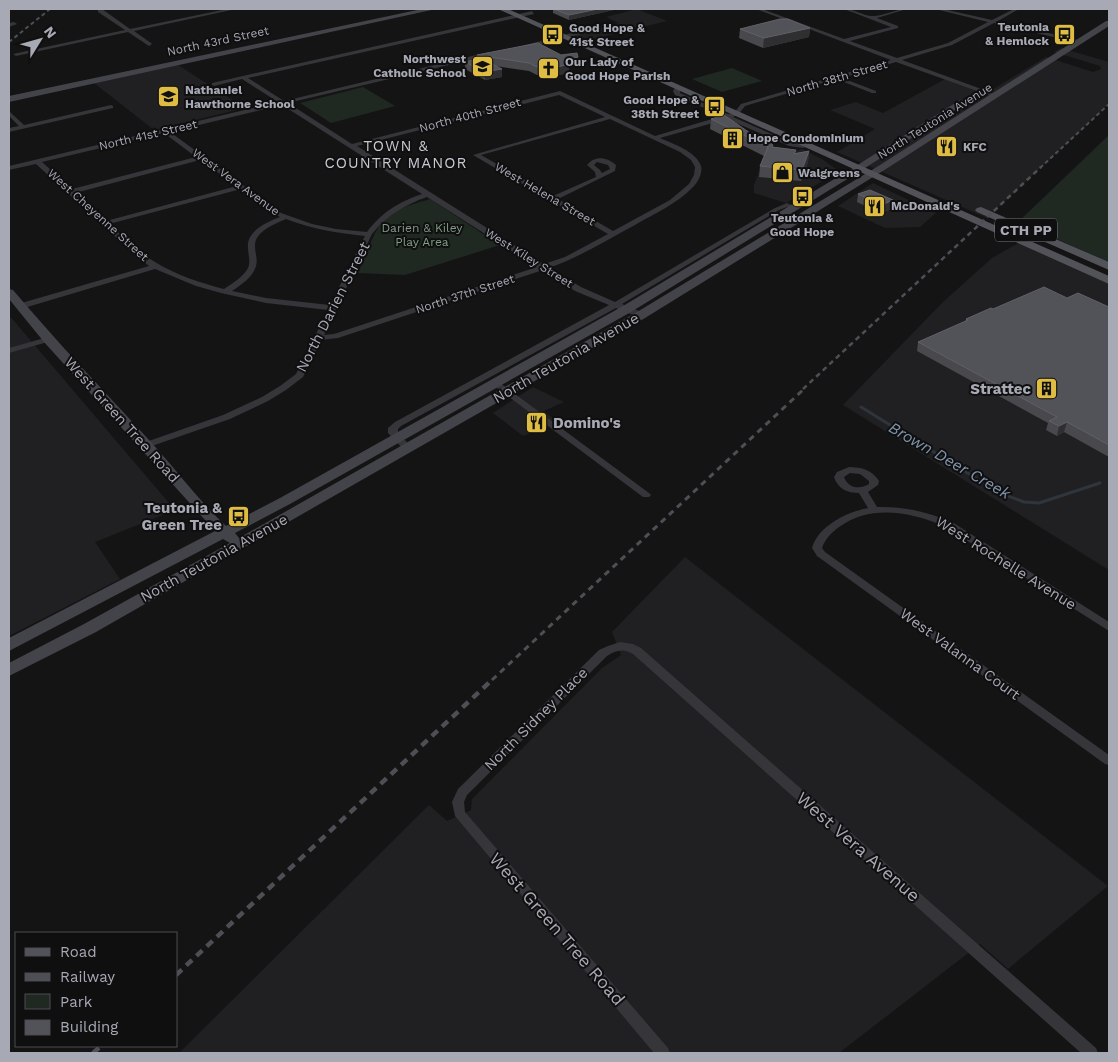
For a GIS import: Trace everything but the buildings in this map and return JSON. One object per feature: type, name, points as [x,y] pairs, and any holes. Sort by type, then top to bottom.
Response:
[{"type":"main road","name":"North 43rd Street","points":[[9,95],[413,9]]},
{"type":"main road","name":"North 43rd Street","points":[[9,98],[432,9]]},
{"type":"main road","points":[[502,9],[532,13]]},
{"type":"main road","points":[[512,9],[532,13],[666,71]]},
{"type":"main road","points":[[521,12],[564,37],[678,87],[732,115],[812,145],[844,170],[846,176]]},
{"type":"main road","points":[[1035,59],[1109,13]]},
{"type":"main road","name":"North Teutonia Avenue","points":[[9,645],[224,533],[508,392],[641,315],[988,91],[1079,41],[1109,22]]},
{"type":"main road","name":"North Teutonia Avenue","points":[[9,670],[90,628],[238,544],[402,444],[496,383],[790,206],[846,176],[871,168],[988,91]]},
{"type":"main road","name":"CTH PP","points":[[739,103],[766,115],[812,145],[927,192],[942,193],[1109,266]]},
{"type":"main road","name":"CTH PP","points":[[871,168],[1109,280]]},
{"type":"main road","name":"West Green Tree Road","points":[[9,292],[48,339],[146,445],[209,518],[238,544]]},
{"type":"street","points":[[100,9],[100,11],[149,44]]},
{"type":"street","points":[[16,54],[233,9]]},
{"type":"street","points":[[758,9],[899,61],[988,91]]},
{"type":"street","points":[[846,9],[896,27],[846,40]]},
{"type":"street","points":[[873,18],[905,9]]},
{"type":"street","points":[[937,9],[1079,41]]},
{"type":"street","name":"North 38th Street","points":[[739,103],[899,61],[950,44],[1017,9]]},
{"type":"street","points":[[214,84],[521,12]]},
{"type":"street","points":[[518,47],[579,33]]},
{"type":"street","name":"North 41st Street","points":[[9,168],[500,52]]},
{"type":"street","name":"West Kiley Street","points":[[244,78],[578,289],[641,315]]},
{"type":"street","points":[[838,78],[874,92]]},
{"type":"street","name":"North 40th Street","points":[[351,146],[560,93],[611,117]]},
{"type":"street","points":[[611,117],[655,138],[732,115],[739,103]]},
{"type":"street","points":[[9,130],[111,108]]},
{"type":"street","points":[[9,113],[23,127]]},
{"type":"street","points":[[732,115],[789,144],[812,145]]},
{"type":"street","name":"West Helena Street","points":[[611,117],[476,154],[614,234]]},
{"type":"street","name":"West Vera Avenue","points":[[165,131],[268,208],[285,217],[310,226],[369,234]]},
{"type":"street","name":"North 37th Street","points":[[320,338],[334,336],[568,259],[672,201],[692,185],[697,175],[698,167],[693,159],[682,151],[655,138]]},
{"type":"street","points":[[70,192],[202,158]]},
{"type":"street","name":"West Cheyenne Street","points":[[37,161],[136,252],[156,266],[187,280],[226,292],[281,303],[334,308]]},
{"type":"street","points":[[553,199],[599,177]]},
{"type":"street","points":[[105,224],[242,187]]},
{"type":"street","name":"North Darien Street","points":[[146,445],[258,404],[284,389],[300,375],[320,338],[369,234],[380,218],[402,204],[428,194]]},
{"type":"street","points":[[226,292],[245,278],[252,266],[251,246],[253,238],[264,228],[285,217]]},
{"type":"street","points":[[21,306],[156,266]]},
{"type":"street","name":"North Teutonia Avenue","points":[[402,444],[393,434],[393,428],[398,424],[622,307]]},
{"type":"street","points":[[9,351],[48,339]]},
{"type":"street","points":[[496,383],[646,495]]},
{"type":"street","points":[[862,490],[874,510]]},
{"type":"street","name":"West Rochelle Avenue","points":[[818,543],[841,521],[874,510],[909,511],[937,518],[1109,627]]},
{"type":"street","name":"West Valanna Court","points":[[818,543],[817,548],[821,554],[1109,761]]},
{"type":"street","name":"West Vera Avenue","points":[[622,645],[637,652],[1091,1053]]},
{"type":"street","name":"North Sidney Place","points":[[458,802],[462,792],[604,653],[622,645]]},
{"type":"street","name":"West Green Tree Road","points":[[458,802],[459,812],[482,841],[657,1051]]},
{"type":"shaded area","points":[[637,9],[667,21],[586,41],[570,35],[619,23],[606,17]]},
{"type":"shaded area","points":[[1061,48],[1109,62],[1109,104],[987,218],[837,152],[875,129],[830,110],[856,102],[883,113],[947,78],[987,93],[1046,57],[1093,72],[1101,69],[1100,66],[1054,52]]},
{"type":"shaded area","name":"Nathaniel Hawthorne School","points":[[178,65],[245,108],[154,130],[94,83]]},
{"type":"shaded area","points":[[802,149],[822,159],[839,171],[786,203],[754,193],[754,185],[763,162]]},
{"type":"shaded area","points":[[873,183],[936,213],[920,227],[885,228],[838,206]]},
{"type":"shaded area","points":[[1022,241],[1109,280],[1109,570],[843,405],[942,303],[992,258]]},
{"type":"shaded area","points":[[9,315],[175,510],[95,542],[120,579],[9,636]]},
{"type":"shaded area","points":[[533,387],[564,402],[544,411],[557,422],[523,436],[493,413]]},
{"type":"shaded area","points":[[685,557],[1108,886],[1008,969],[980,944],[839,1053],[179,1053],[429,805],[447,821],[471,810],[472,799],[602,668],[621,655],[612,632]]},
{"type":"green space","points":[[732,68],[762,81],[722,92],[692,79]]},
{"type":"green space","points":[[363,87],[395,106],[331,123],[300,103]]},
{"type":"green space","points":[[1109,135],[1109,262],[1018,222]]},
{"type":"green space","name":"Darien & Kiley Play Area","points":[[430,199],[500,245],[405,275],[358,273],[381,223],[391,214],[403,208]]},
{"type":"waterway","name":"Brown Deer Creek","points":[[861,407],[1000,493],[1024,502],[1039,503],[1100,483]]},
{"type":"railway","points":[[9,42],[50,9]]},
{"type":"railway","points":[[1040,168],[1109,104]]},
{"type":"railway","points":[[803,389],[1041,167]]},
{"type":"railway","points":[[492,680],[805,388]]},
{"type":"railway","points":[[178,973],[493,679]]},
{"type":"railway","points":[[93,1053],[100,1047]]},
{"type":"place","name":"Teutonia & Hemlock","points":[[1065,34]]},
{"type":"place","name":"Good Hope & 41st Street","points":[[553,35]]},
{"type":"place","name":"Northwest Catholic School","points":[[482,66]]},
{"type":"place","name":"Our Lady of Good Hope Parish","points":[[549,69]]},
{"type":"place","name":"Nathaniel Hawthorne School","points":[[169,97]]},
{"type":"place","name":"Good Hope & 38th Street","points":[[715,107]]},
{"type":"place","name":"Hope Condominium","points":[[732,138]]},
{"type":"place","name":"KFC","points":[[947,147]]},
{"type":"place","name":"Walgreens","points":[[782,173]]},
{"type":"place","name":"Teutonia & Good Hope","points":[[802,197]]},
{"type":"place","name":"McDonald's","points":[[875,206]]},
{"type":"place","name":"Strattec","points":[[1047,389]]},
{"type":"place","name":"Domino's","points":[[537,423]]},
{"type":"place","name":"Teutonia & Green Tree","points":[[238,517]]},
{"type":"district","name":"TOWN & COUNTRY MANOR","points":[[396,154]]}]
